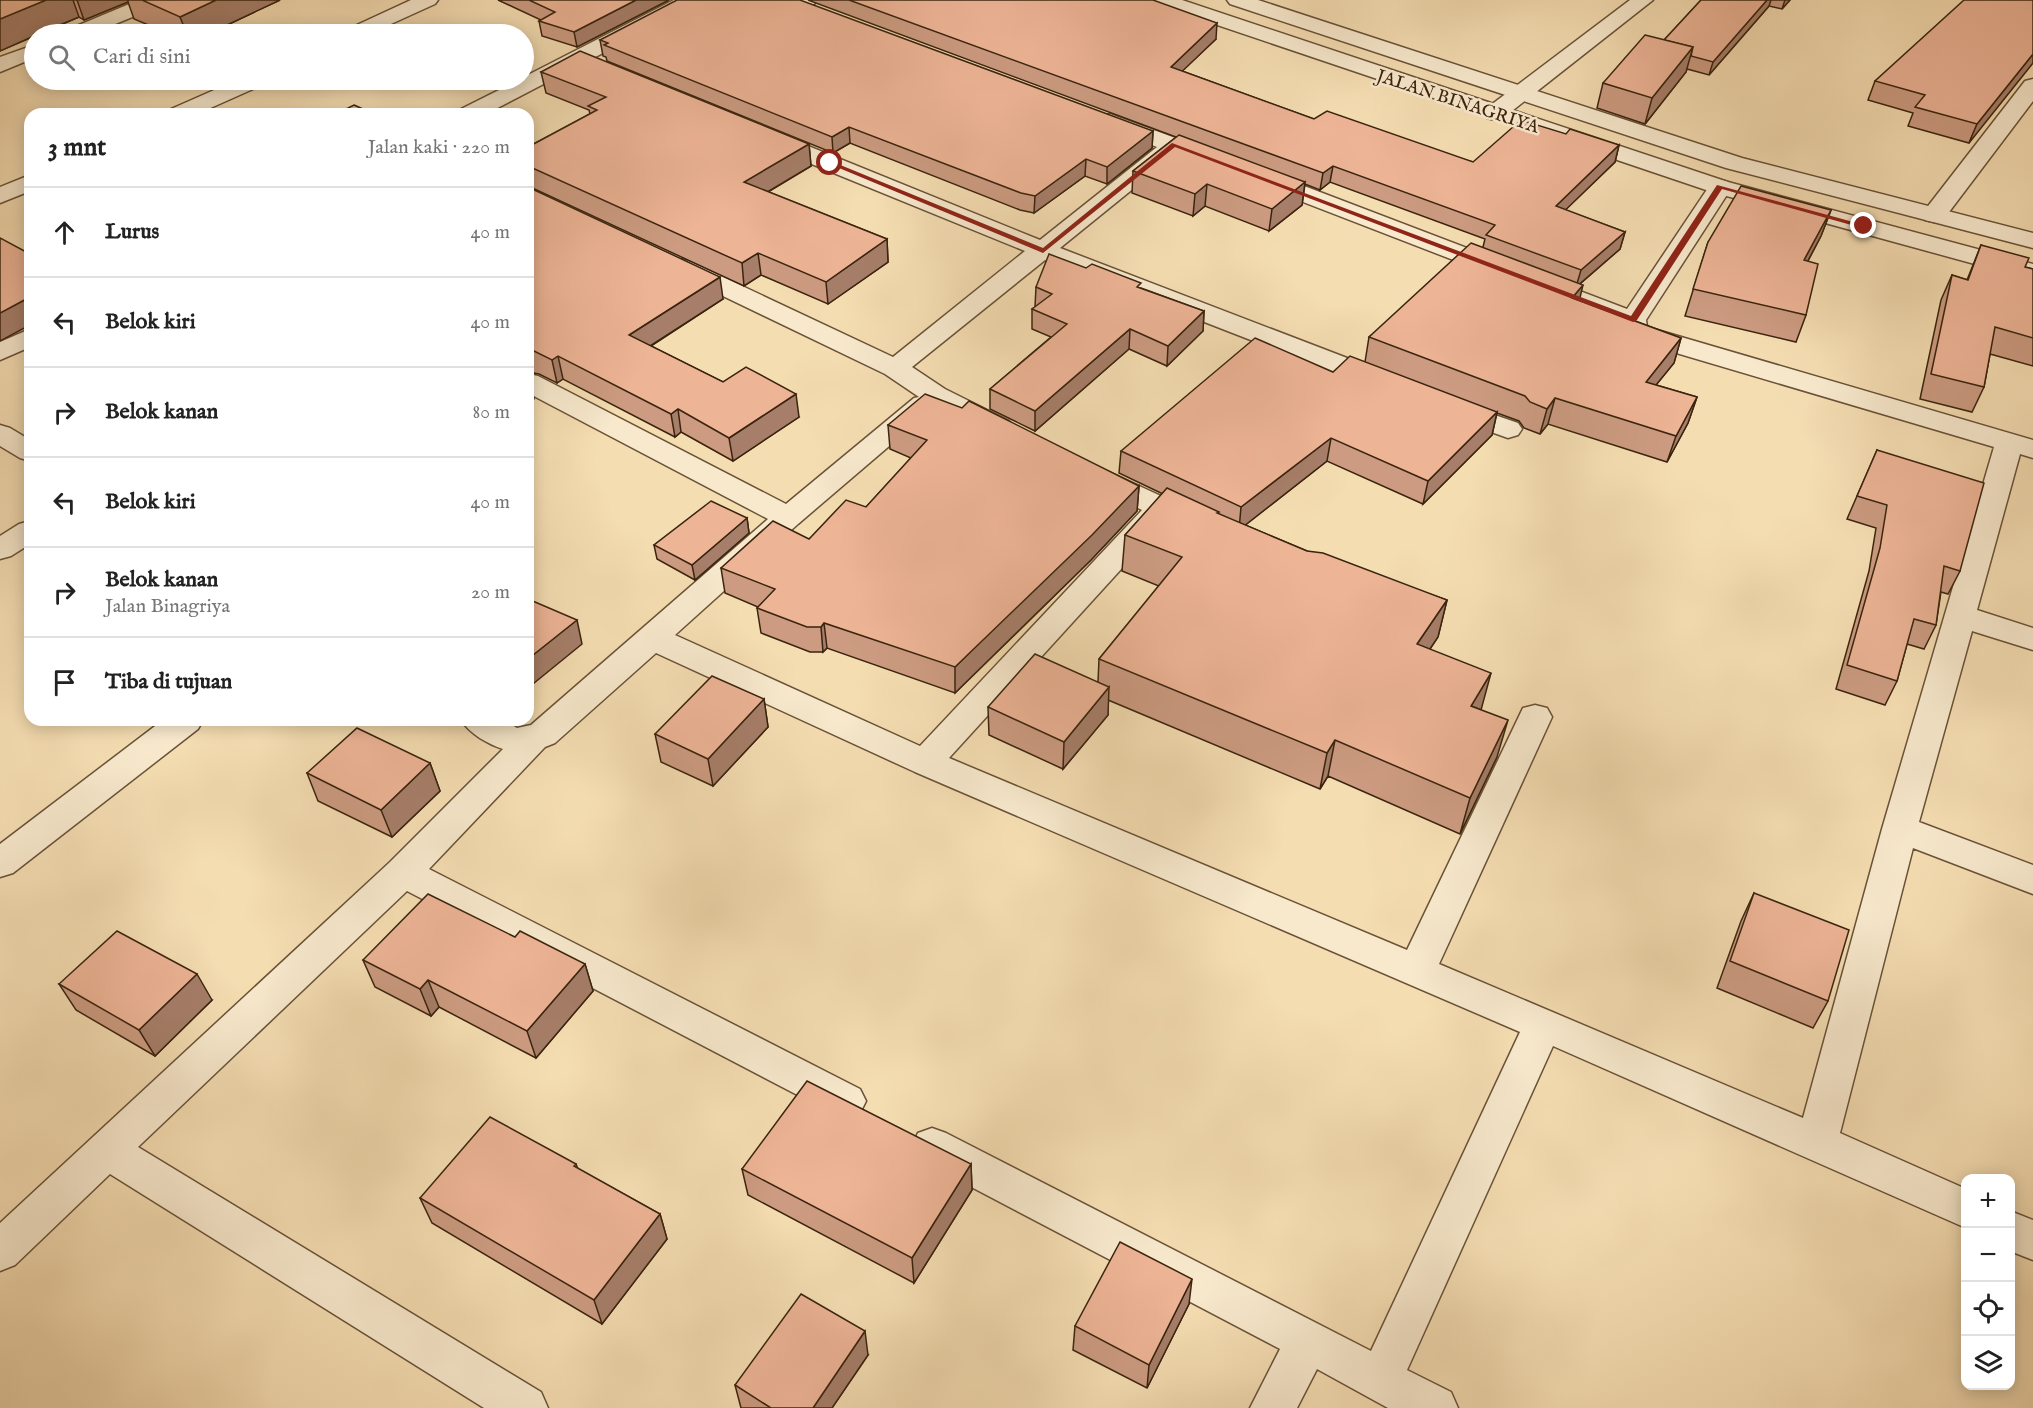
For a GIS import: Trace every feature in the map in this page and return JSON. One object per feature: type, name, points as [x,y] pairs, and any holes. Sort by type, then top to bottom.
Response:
[{"type":"street","points":[[98,24],[157,0]]},
{"type":"street","points":[[375,24],[428,0]]},
{"type":"street","points":[[534,80],[690,0]]},
{"type":"street","name":"JALAN BINAGRIYA","points":[[1162,0],[1495,114],[1720,187],[2033,272]]},
{"type":"street","name":"JALAN BINAGRIYA","points":[[1237,0],[1734,164],[2033,241]]},
{"type":"street","points":[[1495,114],[1643,0]]},
{"type":"street","points":[[0,65],[24,55]]},
{"type":"street","points":[[575,58],[607,72]]},
{"type":"street","points":[[1934,215],[2024,111],[2033,86]]},
{"type":"street","points":[[192,108],[232,90]]},
{"type":"street","points":[[480,108],[514,90]]},
{"type":"street","points":[[1085,112],[1633,320]]},
{"type":"street","points":[[749,130],[1043,250],[1508,429]]},
{"type":"street","points":[[895,368],[1174,145]]},
{"type":"street","points":[[0,196],[24,185]]},
{"type":"street","points":[[1720,187],[1633,320],[1632,327],[1638,333],[2021,445],[1960,616],[1900,829],[1817,1142]]},
{"type":"street","points":[[658,256],[895,368],[935,395],[1017,436]]},
{"type":"street","points":[[0,352],[24,340]]},
{"type":"street","points":[[534,385],[788,517]]},
{"type":"street","points":[[0,1251],[403,872],[532,741],[543,734],[788,517],[935,395]]},
{"type":"street","points":[[0,434],[24,448]]},
{"type":"street","points":[[1078,467],[1211,532]]},
{"type":"street","points":[[925,762],[1160,508]]},
{"type":"street","points":[[0,549],[24,535]]},
{"type":"street","points":[[1960,616],[2033,639]]},
{"type":"street","points":[[652,638],[925,762],[1417,970],[1817,1142],[1961,1207]]},
{"type":"street","points":[[1417,970],[1534,717]]},
{"type":"street","points":[[3,856],[178,726]]},
{"type":"street","points":[[488,726],[512,741],[532,741]]},
{"type":"street","points":[[1900,829],[2033,880]]},
{"type":"street","points":[[403,872],[1308,1340],[1435,1408]]},
{"type":"street","points":[[1380,1380],[1543,1025]]},
{"type":"street","points":[[110,1150],[525,1408]]},
{"type":"street","points":[[2015,1232],[2033,1240]]},
{"type":"street","points":[[1273,1408],[1308,1340]]},
{"type":"building","points":[[0,0],[46,0],[0,19]]},
{"type":"building","points":[[142,0],[216,0],[180,17]]},
{"type":"building","points":[[529,0],[636,0],[574,32],[539,21],[555,12]]},
{"type":"building","points":[[677,0],[800,0],[1153,131],[1107,167],[1086,159],[1035,196],[1021,193],[849,127],[832,137],[604,45],[608,43],[600,40]]},
{"type":"building","points":[[849,0],[1153,0],[1217,23],[1171,67],[1314,119],[1327,111],[1473,162],[1521,120],[1566,134],[1570,129],[1619,145],[1556,206],[1625,232],[1581,270],[1486,235],[1495,225],[1333,166],[1323,173]]},
{"type":"building","points":[[1701,0],[1767,0],[1713,62],[1691,56],[1693,47],[1664,40]]},
{"type":"building","points":[[1964,0],[2033,0],[2033,54],[1977,124],[1915,107],[1925,95],[1875,81]]},
{"type":"building","points":[[1645,35],[1693,47],[1652,98],[1603,83]]},
{"type":"building","points":[[580,51],[809,144],[744,182],[887,239],[826,282],[758,253],[742,263],[534,169],[534,144],[597,110],[588,106],[606,97],[541,72]]},
{"type":"building","points":[[1179,135],[1305,182],[1272,209],[1207,184],[1195,194],[1133,171]]},
{"type":"building","points":[[1741,186],[1831,210],[1804,260],[1818,264],[1806,315],[1693,289],[1708,242]]},
{"type":"building","points":[[534,190],[720,277],[629,335],[723,382],[746,367],[796,394],[729,438],[678,409],[671,414],[558,356],[552,360],[534,351]]},
{"type":"building","points":[[0,238],[24,251],[24,300],[0,313]]},
{"type":"building","points":[[1471,243],[1583,285],[1572,298],[1681,338],[1646,382],[1697,397],[1676,436],[1555,398],[1547,409],[1530,402],[1525,396],[1369,337]]},
{"type":"building","points":[[1981,245],[2029,258],[2025,267],[2033,269],[2033,338],[1995,327],[1984,387],[1931,374],[1952,275],[1968,280]]},
{"type":"building","points":[[1049,254],[1086,268],[1092,264],[1141,283],[1137,287],[1204,311],[1168,346],[1130,329],[1035,411],[990,389],[1067,324],[1032,309],[1052,294],[1036,287]]},
{"type":"building","points":[[1255,338],[1333,372],[1350,356],[1497,412],[1428,481],[1331,438],[1241,507],[1121,451]]},
{"type":"building","points":[[925,394],[962,408],[969,401],[1139,486],[1092,535],[955,667],[824,623],[821,627],[807,627],[757,608],[775,589],[721,568],[773,521],[809,539],[846,500],[866,507],[927,440],[888,425]]},
{"type":"building","points":[[1877,450],[1984,483],[1960,571],[1944,566],[1936,625],[1914,619],[1897,681],[1847,665],[1880,548],[1887,505],[1857,496]]},
{"type":"building","points":[[1167,488],[1219,512],[1217,513],[1307,551],[1323,553],[1447,600],[1417,644],[1491,673],[1471,706],[1508,720],[1470,798],[1335,740],[1327,753],[1099,659],[1182,557],[1125,535]]},
{"type":"building","points":[[711,501],[747,518],[692,565],[654,545]]},
{"type":"building","points":[[534,602],[577,620],[534,654]]},
{"type":"building","points":[[1035,654],[1109,687],[1064,742],[988,707]]},
{"type":"building","points":[[712,676],[764,699],[708,759],[655,734]]},
{"type":"building","points":[[357,728],[430,763],[381,810],[307,773]]},
{"type":"building","points":[[1754,893],[1849,930],[1828,1001],[1730,961]]},
{"type":"building","points":[[428,894],[515,937],[520,931],[585,964],[527,1031],[428,980],[420,989],[363,960]]},
{"type":"building","points":[[117,931],[197,974],[139,1030],[59,984]]},
{"type":"building","points":[[807,1081],[971,1164],[912,1258],[742,1169]]},
{"type":"building","points":[[490,1117],[660,1214],[594,1300],[420,1198]]},
{"type":"building","points":[[1120,1242],[1192,1279],[1149,1365],[1075,1326]]},
{"type":"building","points":[[801,1294],[865,1331],[813,1408],[771,1408],[735,1385]]},
{"type":"route","points":[[830,163],[1043,250],[1174,145],[1633,320],[1720,187],[1864,226]]}]
